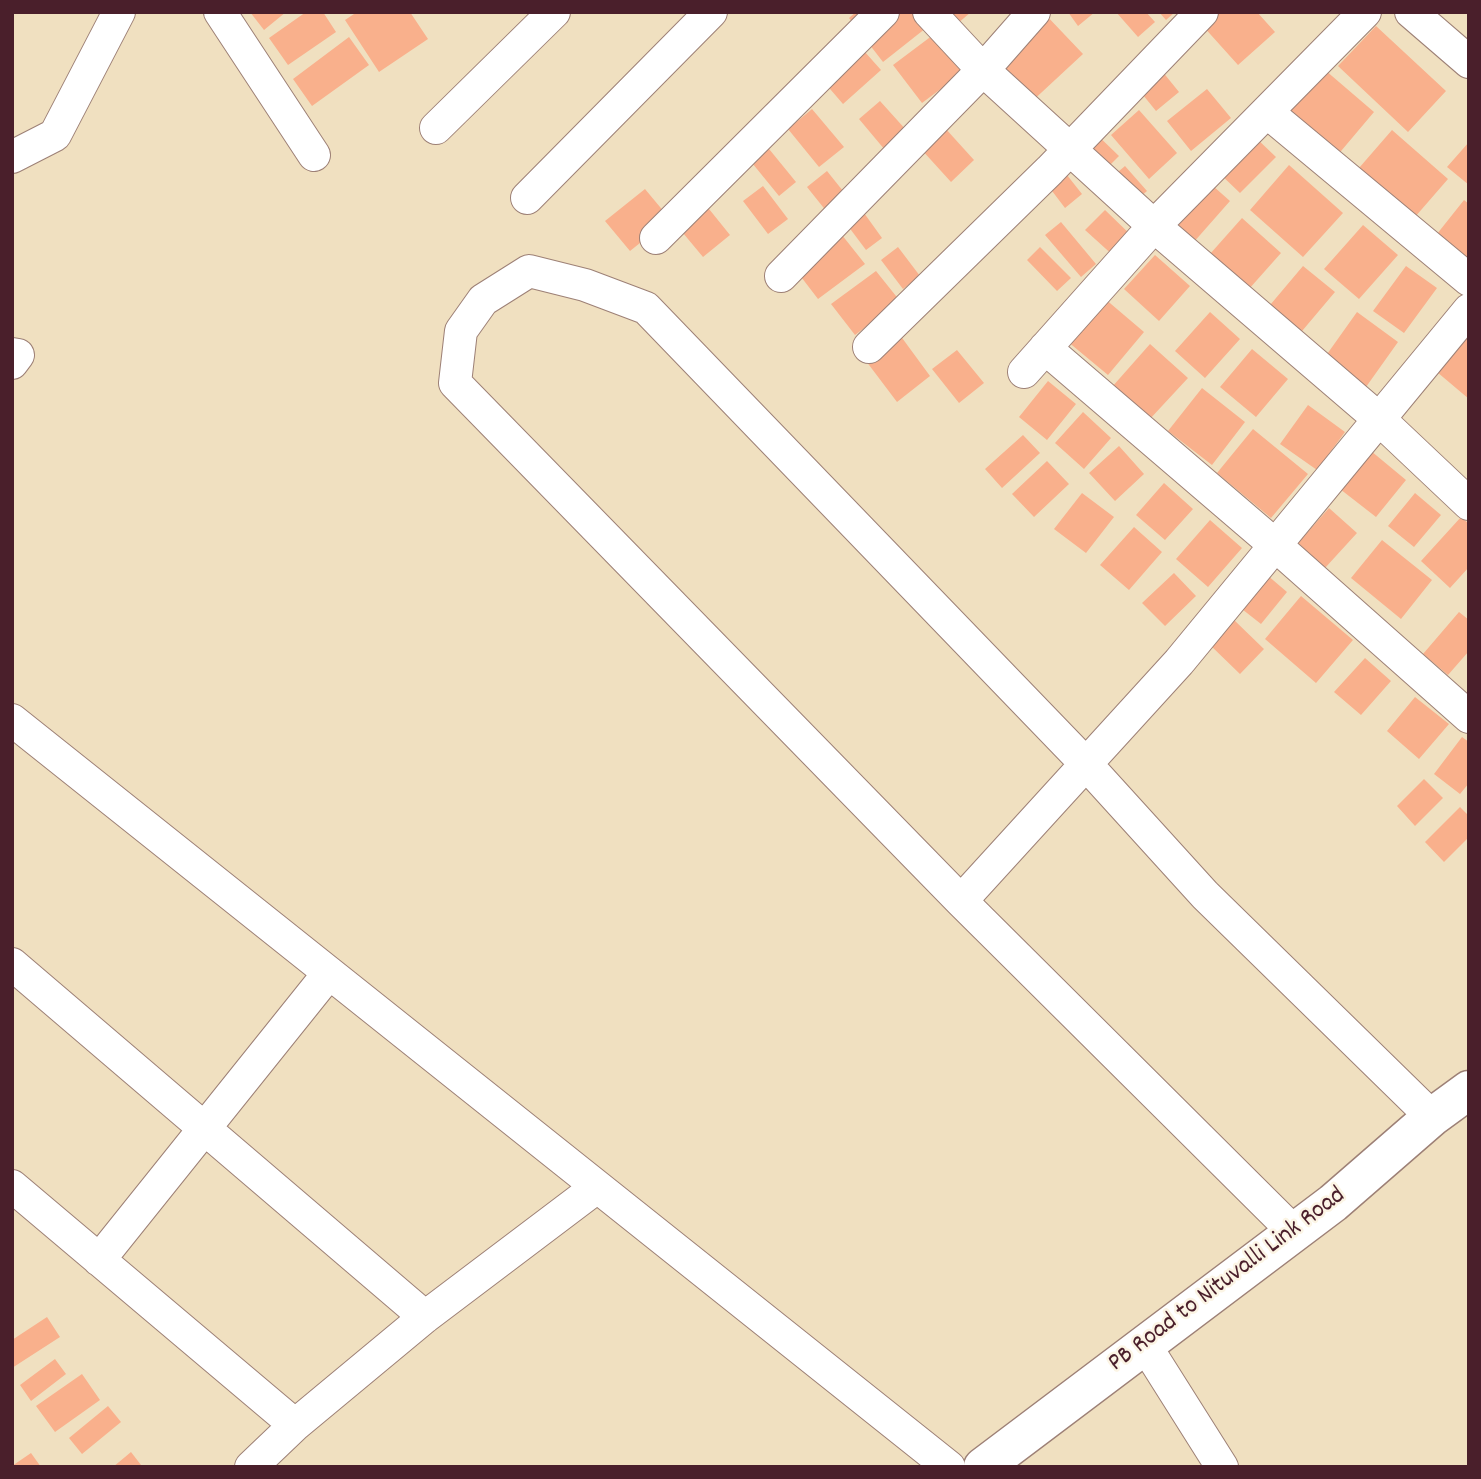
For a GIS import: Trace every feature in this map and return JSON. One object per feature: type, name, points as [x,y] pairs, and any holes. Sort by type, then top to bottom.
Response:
[{"type":"street","points":[[12,158],[55,135],[119,12]]},
{"type":"street","points":[[220,12],[314,155]]},
{"type":"street","points":[[436,128],[554,12]]},
{"type":"street","points":[[527,198],[711,12]]},
{"type":"street","points":[[656,238],[883,12]]},
{"type":"street","points":[[929,12],[983,70],[1069,149],[1154,226],[1379,419],[1469,504]]},
{"type":"street","points":[[781,276],[983,70],[1034,12]]},
{"type":"street","points":[[869,347],[1069,149],[1202,12]]},
{"type":"street","points":[[1024,372],[1154,226],[1364,12]]},
{"type":"street","points":[[1411,12],[1469,62]]},
{"type":"street","points":[[1267,111],[1469,280]]},
{"type":"street","points":[[1294,1233],[961,901],[455,383],[461,331],[483,300],[529,271],[585,285],[646,308],[1086,764],[1205,895],[1432,1117]]},
{"type":"street","points":[[961,901],[1179,662],[1469,310]]},
{"type":"street","points":[[1045,348],[1275,545],[1469,717]]},
{"type":"street","points":[[12,354],[18,355],[12,363]]},
{"type":"street","points":[[12,720],[949,1467]]},
{"type":"street","points":[[12,964],[425,1317]]},
{"type":"street","points":[[99,1260],[329,973]]},
{"type":"street","name":"PB Road to Nituvalli Link Road","points":[[983,1467],[1333,1203],[1432,1117],[1469,1090]]},
{"type":"street","points":[[12,1186],[295,1425]]},
{"type":"street","points":[[251,1467],[295,1425],[425,1317],[597,1187]]},
{"type":"street","points":[[1145,1345],[1222,1467]]},
{"type":"building","points":[[250,12],[286,12],[264,30]]},
{"type":"building","points":[[306,12],[323,12],[336,32],[288,65],[269,38]]},
{"type":"building","points":[[357,12],[410,12],[428,39],[379,72],[345,20]]},
{"type":"building","points":[[856,12],[914,12],[926,28],[883,62],[849,18]]},
{"type":"building","points":[[935,12],[971,12],[950,30]]},
{"type":"building","points":[[1068,12],[1095,12],[1078,26]]},
{"type":"building","points":[[1116,12],[1146,12],[1155,22],[1138,37]]},
{"type":"building","points":[[1159,12],[1175,12],[1166,20]]},
{"type":"building","points":[[1217,12],[1257,12],[1275,32],[1238,65],[1202,25]]},
{"type":"building","points":[[1044,13],[1083,54],[1028,105],[990,64]]},
{"type":"building","points":[[1376,26],[1446,91],[1408,132],[1338,66]]},
{"type":"building","points":[[937,32],[966,70],[922,103],[893,65]]},
{"type":"building","points":[[349,37],[369,65],[312,106],[293,79]]},
{"type":"building","points":[[856,42],[881,70],[843,104],[818,75]]},
{"type":"building","points":[[1149,55],[1179,92],[1156,111],[1126,74]]},
{"type":"building","points":[[1325,70],[1374,112],[1336,157],[1286,114]]},
{"type":"building","points":[[1207,89],[1231,118],[1191,151],[1167,121]]},
{"type":"building","points":[[880,101],[907,131],[885,150],[859,119]]},
{"type":"building","points":[[812,109],[844,147],[819,167],[788,129]]},
{"type":"building","points":[[1139,110],[1177,153],[1149,179],[1111,135]]},
{"type":"building","points":[[1089,127],[1119,156],[1101,174],[1072,144]]},
{"type":"building","points":[[945,128],[974,160],[951,182],[921,149]]},
{"type":"building","points":[[1392,130],[1448,179],[1415,217],[1359,168]]},
{"type":"building","points":[[1254,136],[1276,157],[1240,193],[1218,172]]},
{"type":"building","points":[[1469,142],[1469,185],[1447,167]]},
{"type":"building","points":[[765,144],[796,182],[779,196],[748,158]]},
{"type":"building","points":[[1289,165],[1343,213],[1303,257],[1250,210]]},
{"type":"building","points":[[1125,166],[1147,191],[1134,202],[1112,177]]},
{"type":"building","points":[[1063,170],[1082,194],[1065,208],[1046,183]]},
{"type":"building","points":[[827,171],[847,196],[827,212],[807,187]]},
{"type":"building","points":[[1204,178],[1230,201],[1193,243],[1167,221]]},
{"type":"building","points":[[763,186],[788,219],[768,234],[743,201]]},
{"type":"building","points":[[645,189],[670,219],[630,251],[605,221]]},
{"type":"building","points":[[1464,200],[1469,204],[1469,267],[1433,239]]},
{"type":"building","points":[[705,204],[730,235],[703,257],[678,227]]},
{"type":"building","points":[[859,206],[882,238],[866,250],[842,218]]},
{"type":"building","points":[[1105,210],[1134,238],[1116,258],[1085,230]]},
{"type":"building","points":[[1242,218],[1281,253],[1249,289],[1210,254]]},
{"type":"building","points":[[1061,222],[1096,264],[1081,277],[1045,235]]},
{"type":"building","points":[[1363,225],[1398,255],[1359,299],[1324,269]]},
{"type":"building","points":[[838,230],[865,264],[818,299],[792,265]]},
{"type":"building","points":[[898,247],[920,276],[903,289],[881,260]]},
{"type":"building","points":[[1040,247],[1071,278],[1057,291],[1027,260]]},
{"type":"building","points":[[1155,255],[1190,286],[1159,321],[1124,289]]},
{"type":"building","points":[[1303,266],[1335,292],[1297,337],[1265,311]]},
{"type":"building","points":[[1406,266],[1437,288],[1404,333],[1373,311]]},
{"type":"building","points":[[876,271],[900,301],[855,335],[831,304]]},
{"type":"building","points":[[1104,298],[1144,332],[1108,375],[1067,341]]},
{"type":"building","points":[[1210,312],[1240,339],[1205,378],[1175,351]]},
{"type":"building","points":[[1357,312],[1398,342],[1366,387],[1325,357]]},
{"type":"building","points":[[897,331],[930,376],[897,402],[863,357]]},
{"type":"building","points":[[1469,335],[1469,399],[1437,372]]},
{"type":"building","points":[[1150,344],[1188,378],[1149,420],[1112,387]]},
{"type":"building","points":[[1252,349],[1288,379],[1256,417],[1220,387]]},
{"type":"building","points":[[957,350],[984,383],[959,403],[932,369]]},
{"type":"building","points":[[1048,381],[1076,404],[1047,440],[1019,417]]},
{"type":"building","points":[[1202,388],[1245,422],[1212,465],[1168,431]]},
{"type":"building","points":[[1308,405],[1345,432],[1317,470],[1280,444]]},
{"type":"building","points":[[1083,412],[1111,438],[1084,469],[1055,443]]},
{"type":"building","points":[[1253,429],[1308,474],[1271,518],[1217,473]]},
{"type":"building","points":[[1023,435],[1040,453],[1002,488],[985,469]]},
{"type":"building","points":[[1119,446],[1144,474],[1115,501],[1089,473]]},
{"type":"building","points":[[1371,451],[1406,480],[1376,517],[1340,489]]},
{"type":"building","points":[[1047,461],[1069,484],[1034,517],[1012,494]]},
{"type":"building","points":[[1164,483],[1193,509],[1165,540],[1136,515]]},
{"type":"building","points":[[1082,493],[1114,517],[1086,553],[1054,529]]},
{"type":"building","points":[[1415,493],[1441,515],[1414,547],[1388,526]]},
{"type":"building","points":[[1329,508],[1357,533],[1325,568],[1298,543]]},
{"type":"building","points":[[1461,517],[1469,524],[1469,567],[1450,588],[1421,561]]},
{"type":"building","points":[[1210,520],[1242,548],[1208,587],[1176,559]]},
{"type":"building","points":[[1134,527],[1162,552],[1129,590],[1100,565]]},
{"type":"building","points":[[1382,540],[1432,580],[1401,619],[1351,578]]},
{"type":"building","points":[[1260,569],[1287,592],[1261,624],[1233,602]]},
{"type":"building","points":[[1174,573],[1196,596],[1165,626],[1142,603]]},
{"type":"building","points":[[1301,596],[1353,640],[1316,683],[1265,639]]},
{"type":"building","points":[[1459,612],[1469,620],[1469,651],[1448,675],[1423,654]]},
{"type":"building","points":[[1233,619],[1264,649],[1240,674],[1209,644]]},
{"type":"building","points":[[1365,658],[1391,681],[1361,715],[1334,692]]},
{"type":"building","points":[[1415,697],[1449,724],[1419,759],[1387,731]]},
{"type":"building","points":[[1462,737],[1469,742],[1469,783],[1460,794],[1434,774]]},
{"type":"building","points":[[1424,779],[1443,798],[1415,826],[1397,806]]},
{"type":"building","points":[[1460,807],[1469,816],[1469,837],[1444,862],[1425,842]]},
{"type":"building","points":[[47,1317],[60,1337],[12,1368],[12,1340]]},
{"type":"building","points":[[55,1359],[66,1374],[31,1401],[20,1385]]},
{"type":"building","points":[[82,1374],[100,1400],[55,1432],[36,1406]]},
{"type":"building","points":[[108,1406],[121,1422],[82,1454],[69,1438]]},
{"type":"building","points":[[131,1452],[141,1465],[139,1467],[113,1467]]},
{"type":"building","points":[[31,1453],[41,1467],[12,1467],[12,1466]]}]
